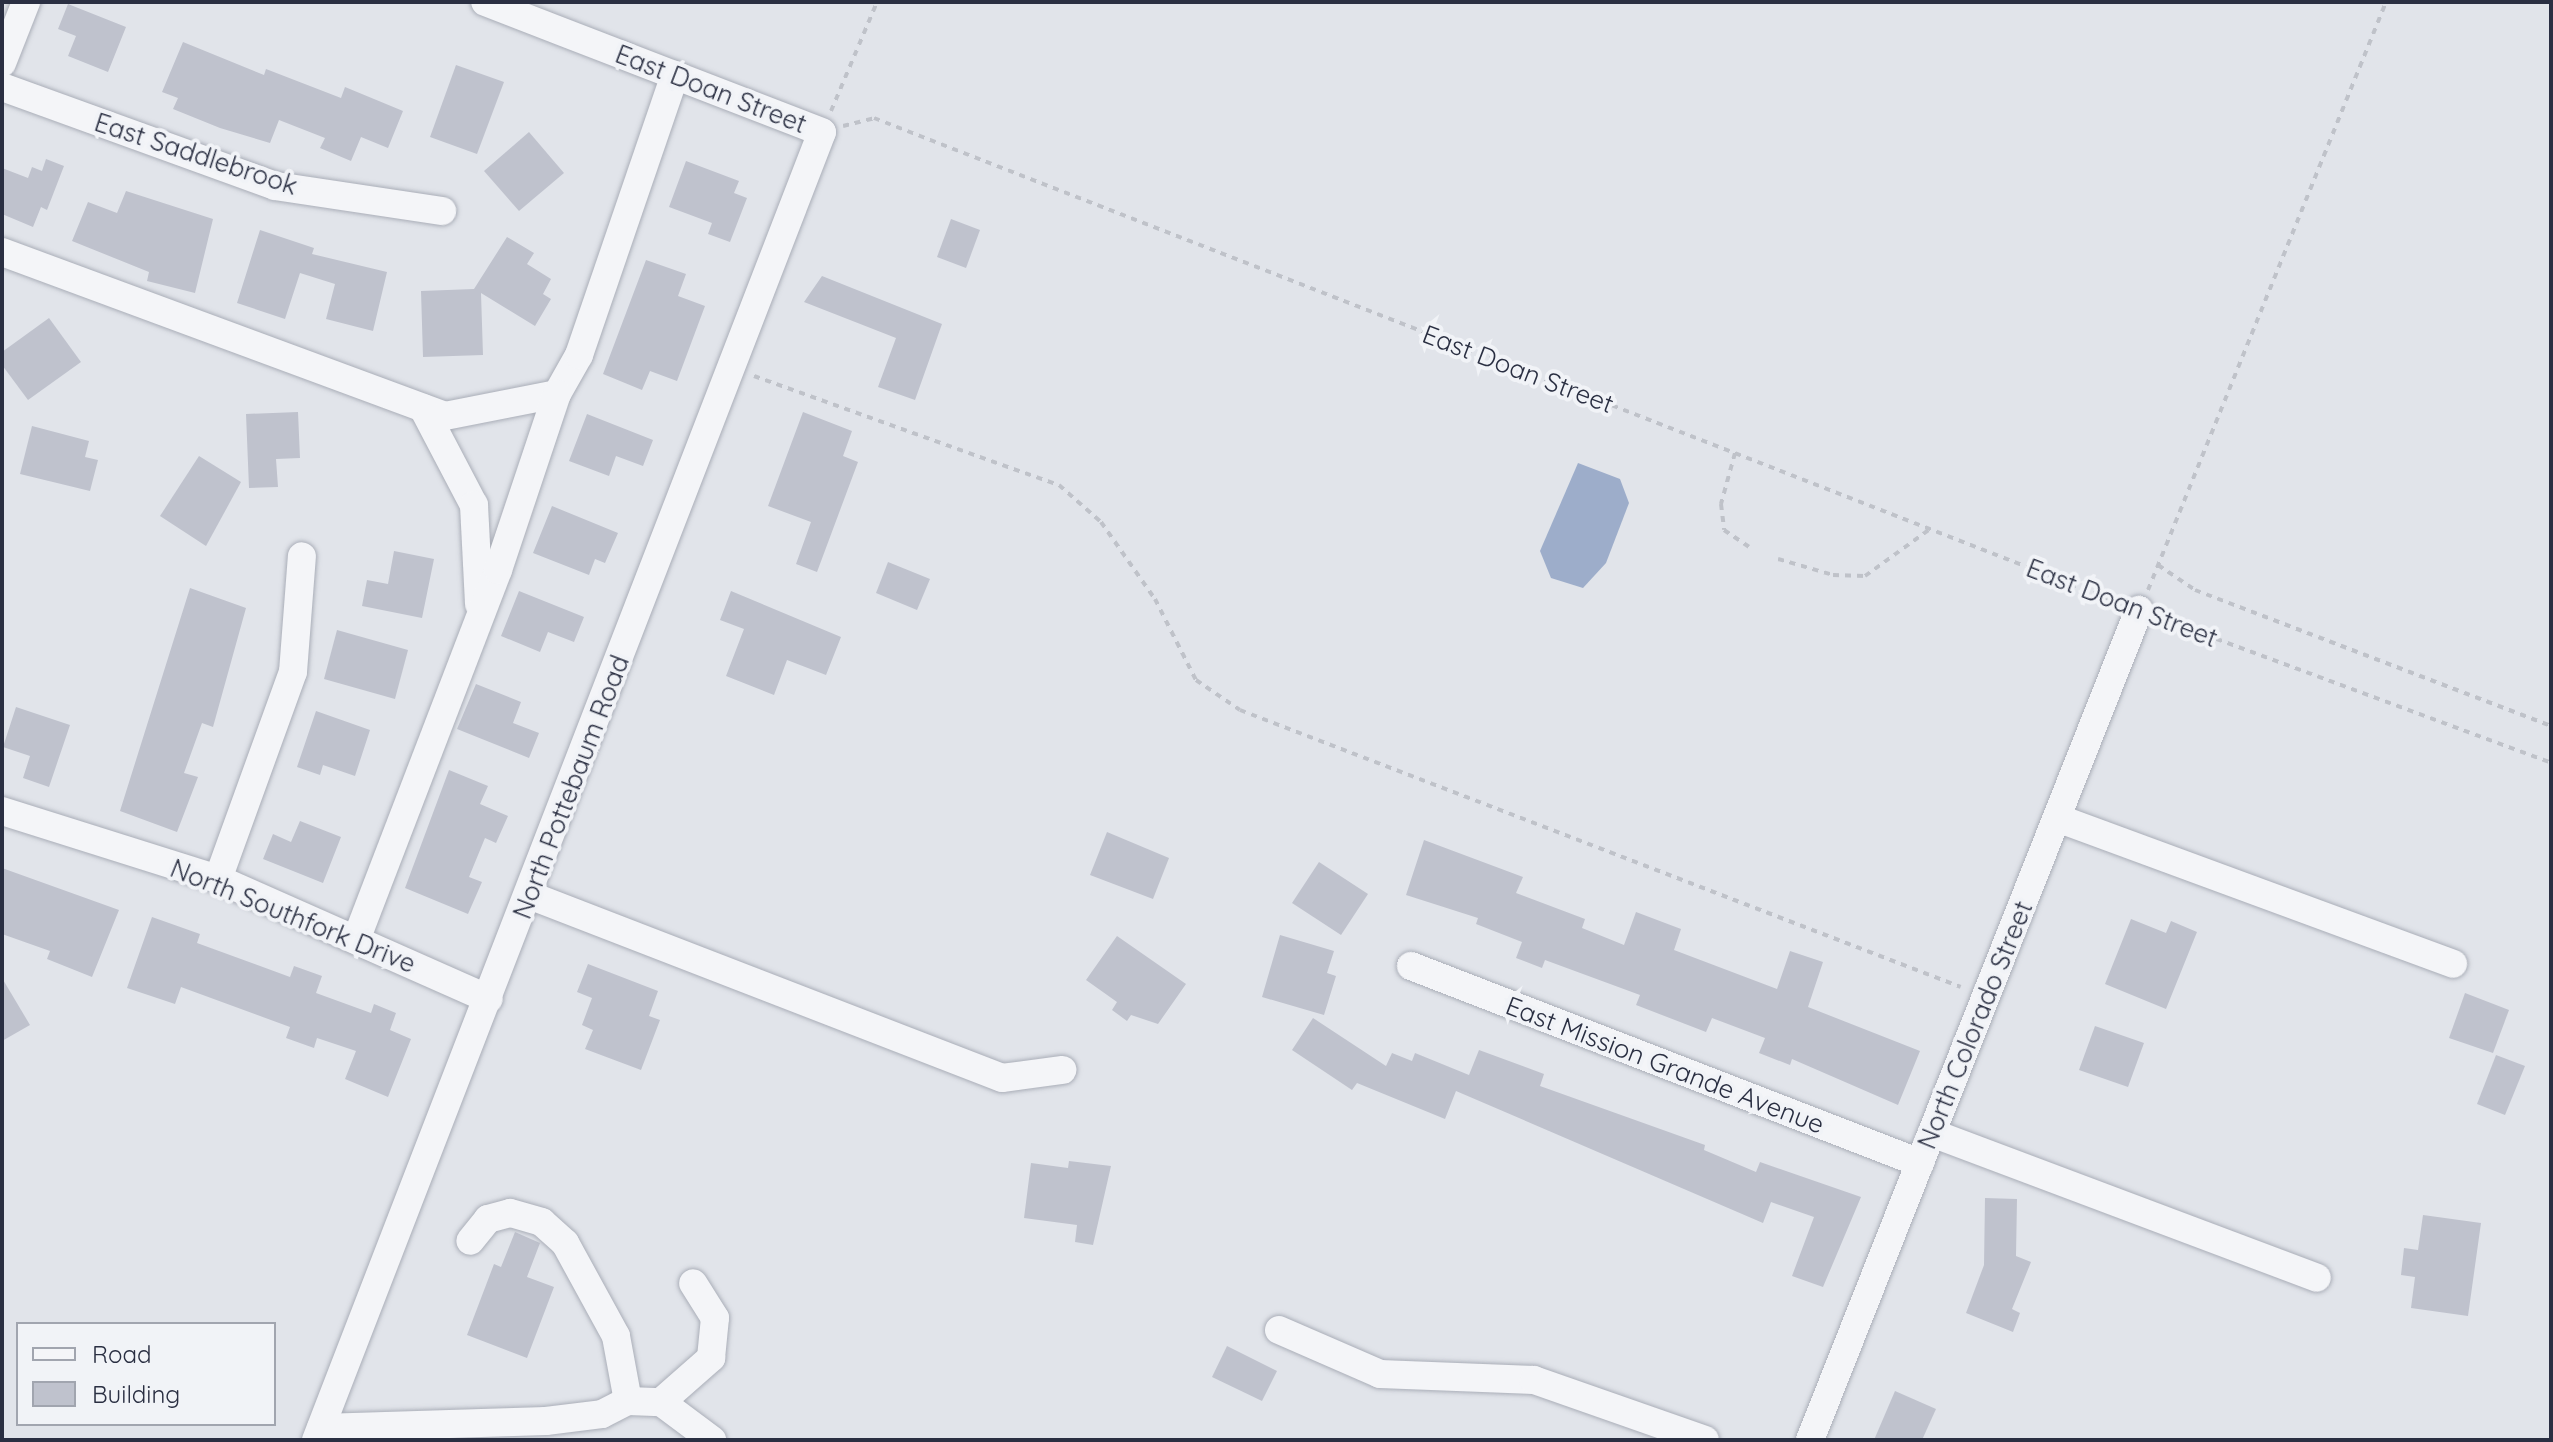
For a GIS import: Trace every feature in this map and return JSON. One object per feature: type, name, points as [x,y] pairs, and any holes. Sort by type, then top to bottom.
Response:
[{"type":"street","points":[[2,63],[26,2]]},
{"type":"street","name":"East Doan Street","points":[[485,2],[822,132]]},
{"type":"street","points":[[356,940],[480,617],[557,394],[579,355],[675,75]]},
{"type":"street","name":"East Saddlebrook","points":[[2,87],[275,186],[442,211]]},
{"type":"street","name":"North Pottebaum Road","points":[[318,1434],[733,369],[822,132]]},
{"type":"street","points":[[2,252],[445,416],[557,394]]},
{"type":"street","points":[[423,408],[474,505],[480,617]]},
{"type":"street","points":[[218,879],[293,672],[302,556]]},
{"type":"street","name":"North Colorado Street","points":[[1810,1440],[2139,610]]},
{"type":"street","name":"North Southfork Drive","points":[[2,811],[218,879],[489,999]]},
{"type":"street","points":[[2057,818],[2453,964]]},
{"type":"street","points":[[529,895],[1002,1078],[1062,1070]]},
{"type":"street","name":"East Mission Grande Avenue","points":[[1411,966],[1920,1163]]},
{"type":"street","points":[[1932,1133],[2317,1278]]},
{"type":"street","points":[[470,1241],[488,1219],[510,1213],[542,1222],[565,1243],[616,1336],[628,1401]]},
{"type":"street","points":[[661,1402],[697,1376],[717,1340],[707,1297],[693,1283]]},
{"type":"street","points":[[1279,1330],[1380,1374],[1534,1380],[1705,1440]]},
{"type":"street","points":[[318,1434],[546,1421],[602,1414],[628,1401],[661,1402],[712,1440]]},
{"type":"path","points":[[822,132],[877,2]]},
{"type":"path","points":[[2139,610],[2386,2]]},
{"type":"path","name":"East Doan Street","points":[[822,132],[874,118],[2139,610],[2551,763]]},
{"type":"path","points":[[733,369],[1059,485],[1101,522],[1155,599],[1196,680],[1240,710],[1986,997]]},
{"type":"path","points":[[1735,453],[1721,504],[1724,530],[1749,547]]},
{"type":"path","points":[[1778,559],[1833,575],[1865,576],[1930,529]]},
{"type":"path","points":[[2158,564],[2195,590],[2551,726]]},
{"type":"water","points":[[1578,463],[1620,479],[1629,503],[1606,563],[1583,588],[1551,578],[1540,551]]},
{"type":"building","points":[[68,4],[126,27],[108,72],[68,56],[76,36],[58,29]]},
{"type":"building","points":[[183,42],[264,75],[266,69],[341,98],[345,87],[403,111],[388,148],[361,137],[351,161],[320,148],[325,138],[279,120],[270,143],[173,109],[178,98],[162,92]]},
{"type":"building","points":[[456,65],[504,82],[477,154],[430,137]]},
{"type":"building","points":[[529,132],[564,173],[519,211],[484,171]]},
{"type":"building","points":[[46,159],[64,166],[47,210],[41,207],[33,227],[2,214],[2,168],[28,178],[32,167],[42,171]]},
{"type":"building","points":[[686,161],[739,181],[734,193],[747,198],[730,242],[708,234],[712,223],[669,207]]},
{"type":"building","points":[[126,191],[213,219],[195,293],[147,281],[149,272],[72,241],[88,202],[117,213]]},
{"type":"building","points":[[951,219],[980,230],[966,268],[937,257]]},
{"type":"building","points":[[260,230],[314,248],[312,254],[387,272],[373,331],[326,319],[335,284],[300,273],[285,319],[237,303]]},
{"type":"building","points":[[507,237],[534,253],[527,264],[551,279],[543,294],[551,299],[535,326],[481,293],[483,355],[423,357],[421,291],[474,289]]},
{"type":"building","points":[[646,260],[686,274],[678,296],[705,306],[677,381],[650,371],[642,390],[603,374]]},
{"type":"building","points":[[822,276],[942,324],[915,400],[878,387],[896,338],[804,302]]},
{"type":"building","points":[[49,318],[81,362],[28,400],[2,365],[2,352]]},
{"type":"building","points":[[298,412],[300,458],[276,459],[278,487],[249,488],[246,414]]},
{"type":"building","points":[[803,412],[852,431],[843,456],[858,462],[817,572],[796,564],[811,522],[768,506]]},
{"type":"building","points":[[587,414],[653,440],[643,466],[616,456],[609,476],[569,461]]},
{"type":"building","points":[[32,426],[89,441],[85,457],[98,460],[90,491],[20,474]]},
{"type":"building","points":[[199,456],[241,482],[206,546],[160,516]]},
{"type":"building","points":[[552,506],[618,533],[605,563],[595,559],[589,575],[533,553]]},
{"type":"building","points":[[394,551],[434,559],[422,618],[362,606],[367,580],[388,584]]},
{"type":"building","points":[[888,562],[930,579],[917,610],[876,593]]},
{"type":"building","points":[[190,588],[246,608],[213,727],[202,723],[184,773],[198,777],[177,832],[120,811]]},
{"type":"building","points":[[519,591],[584,617],[574,642],[548,632],[540,652],[501,636]]},
{"type":"building","points":[[731,591],[841,637],[826,675],[787,660],[774,695],[726,676],[744,629],[720,620]]},
{"type":"building","points":[[337,630],[408,650],[395,699],[324,679]]},
{"type":"building","points":[[476,684],[521,702],[513,723],[539,733],[529,758],[457,729]]},
{"type":"building","points":[[16,707],[70,725],[49,787],[23,778],[30,756],[3,747]]},
{"type":"building","points":[[316,711],[370,730],[355,776],[323,765],[320,775],[297,767]]},
{"type":"building","points":[[449,770],[488,786],[480,804],[508,816],[496,843],[485,838],[469,877],[482,882],[468,914],[405,888]]},
{"type":"building","points":[[300,821],[341,837],[323,883],[263,859],[273,834],[291,842]]},
{"type":"building","points":[[1107,832],[1169,858],[1153,899],[1090,875]]},
{"type":"building","points":[[1424,840],[1523,877],[1516,893],[1585,919],[1582,928],[1624,945],[1636,912],[1681,929],[1674,950],[1777,989],[1790,951],[1823,962],[1808,1007],[1920,1051],[1898,1105],[1792,1059],[1790,1065],[1759,1053],[1765,1038],[1712,1018],[1706,1032],[1636,1005],[1640,995],[1545,960],[1542,968],[1516,958],[1522,942],[1476,924],[1478,918],[1406,895]]},
{"type":"building","points":[[1319,862],[1368,894],[1341,935],[1292,903]]},
{"type":"building","points":[[2,868],[119,910],[92,977],[47,959],[50,951],[2,934]]},
{"type":"building","points":[[152,917],[200,934],[197,943],[290,977],[294,966],[322,976],[316,993],[371,1013],[374,1004],[396,1013],[390,1030],[411,1039],[388,1097],[345,1079],[356,1051],[317,1038],[314,1048],[286,1038],[290,1027],[181,987],[175,1004],[127,988]]},
{"type":"building","points":[[2131,919],[2166,933],[2171,921],[2197,932],[2166,1009],[2105,984]]},
{"type":"building","points":[[1280,935],[1334,951],[1327,973],[1336,976],[1324,1015],[1262,997]]},
{"type":"building","points":[[1117,936],[1186,984],[1158,1024],[1131,1015],[1127,1021],[1112,1010],[1117,1002],[1086,980]]},
{"type":"building","points":[[588,964],[658,991],[649,1016],[660,1020],[641,1070],[585,1049],[593,1030],[582,1025],[592,998],[577,992]]},
{"type":"building","points":[[2,978],[30,1025],[2,1041]]},
{"type":"building","points":[[2465,993],[2509,1010],[2493,1053],[2449,1038]]},
{"type":"building","points":[[1313,1018],[1386,1066],[1392,1053],[1412,1061],[1415,1053],[1469,1075],[1479,1050],[1544,1074],[1540,1086],[1705,1145],[1704,1150],[1756,1172],[1760,1162],[1861,1197],[1823,1287],[1792,1276],[1814,1217],[1771,1202],[1763,1223],[1456,1091],[1445,1119],[1357,1083],[1352,1090],[1292,1050]]},
{"type":"building","points":[[2095,1026],[2144,1043],[2128,1087],[2079,1070]]},
{"type":"building","points":[[2496,1055],[2525,1066],[2505,1115],[2477,1104]]},
{"type":"building","points":[[1069,1161],[1111,1166],[1093,1245],[1075,1242],[1077,1225],[1024,1218],[1031,1163],[1068,1168]]},
{"type":"building","points":[[1985,1198],[2017,1199],[2016,1256],[2031,1262],[2012,1309],[2020,1313],[2013,1332],[1966,1313],[1984,1265]]},
{"type":"building","points":[[2423,1215],[2481,1223],[2468,1316],[2411,1308],[2415,1277],[2401,1275],[2404,1248],[2418,1250]]},
{"type":"building","points":[[515,1232],[540,1243],[527,1277],[554,1287],[527,1358],[467,1335],[494,1264],[501,1267]]},
{"type":"building","points":[[1227,1346],[1277,1371],[1262,1401],[1212,1377]]},
{"type":"building","points":[[1895,1391],[1936,1409],[1922,1440],[1874,1440]]}]
